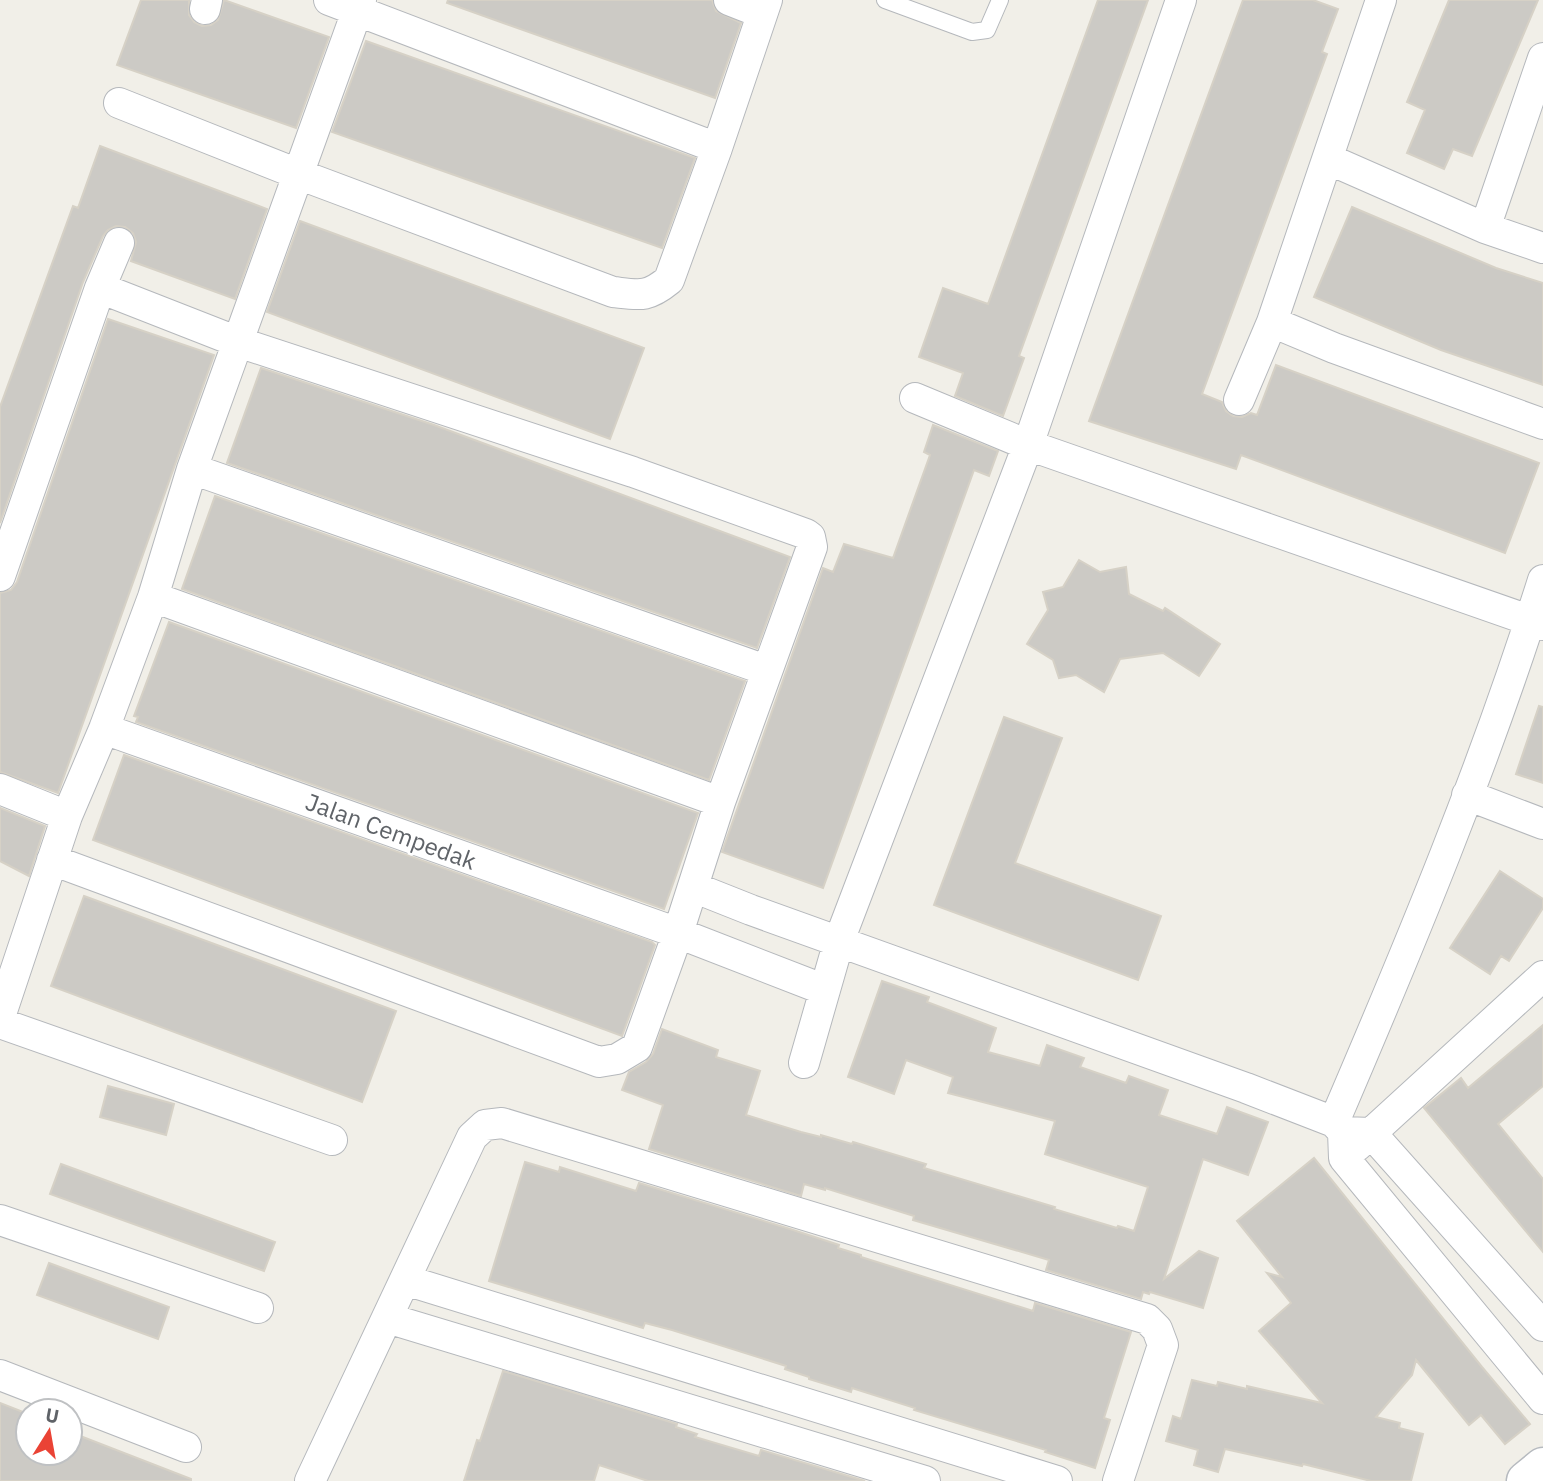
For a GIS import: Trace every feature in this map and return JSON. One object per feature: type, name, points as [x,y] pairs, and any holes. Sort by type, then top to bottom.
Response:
[{"type":"street","points":[[328,0],[359,5],[717,148]]},
{"type":"street","points":[[119,103],[298,174],[613,292],[639,295],[654,292],[669,280],[765,6],[729,0]]},
{"type":"street","points":[[804,1063],[839,942],[1028,445],[1181,0]]},
{"type":"street","points":[[1239,400],[1272,322],[1381,0]]},
{"type":"street","points":[[0,1017],[67,816],[104,729],[153,597],[192,469],[359,5]]},
{"type":"street","points":[[1485,228],[1541,70]]},
{"type":"street","points":[[1328,159],[1485,228],[1543,248]]},
{"type":"street","points":[[0,576],[100,288],[119,243]]},
{"type":"street","points":[[52,860],[599,1062],[617,1059],[637,1047],[766,670],[812,547],[810,537],[806,534],[633,471],[238,342],[100,288]]},
{"type":"street","points":[[1272,322],[1334,348],[1543,424]]},
{"type":"street","points":[[915,398],[1028,445],[1537,623]]},
{"type":"street","points":[[192,469],[766,670]]},
{"type":"street","points":[[1543,580],[1537,623],[1378,1018],[1348,1136],[1441,1273],[1543,1399]]},
{"type":"street","points":[[153,597],[720,802]]},
{"type":"street","name":"Jalan Cempedak","points":[[104,729],[678,933],[825,989]]},
{"type":"street","points":[[0,789],[67,816]]},
{"type":"street","points":[[1467,795],[1543,824]]},
{"type":"street","points":[[693,887],[1246,1088],[1348,1136],[1475,1251],[1543,1326]]},
{"type":"street","points":[[1348,1136],[1543,976]]},
{"type":"street","points":[[0,1023],[332,1140]]},
{"type":"street","points":[[310,1481],[472,1137],[485,1125],[502,1123],[1147,1319],[1157,1328],[1163,1345],[1118,1481]]},
{"type":"street","points":[[0,1220],[258,1308]]},
{"type":"street","points":[[1441,1273],[1475,1251]]},
{"type":"street","points":[[405,1280],[1057,1481]]},
{"type":"street","points":[[387,1318],[925,1481]]},
{"type":"street","points":[[0,1375],[186,1447]]},
{"type":"street","points":[[738,1424],[751,1387]]},
{"type":"street","points":[[1525,1481],[1543,1467]]},
{"type":"lane","points":[[885,0],[972,32],[980,32],[987,30],[1000,0]]},
{"type":"building","points":[[141,0],[189,0],[189,15],[194,22],[202,26],[211,25],[218,20],[224,0],[329,37],[296,128],[117,65]]},
{"type":"building","points":[[448,0],[712,0],[716,11],[741,23],[715,98],[447,3]]},
{"type":"building","points":[[1098,0],[1148,0],[1019,356],[1024,358],[1003,416],[955,396],[963,373],[919,357],[943,288],[988,304]]},
{"type":"building","points":[[1243,0],[1313,0],[1338,9],[1322,52],[1327,54],[1202,394],[1222,402],[1226,411],[1233,416],[1242,417],[1251,413],[1257,415],[1276,365],[1539,463],[1505,553],[1241,455],[1236,469],[1089,421]]},
{"type":"building","points":[[1449,0],[1538,0],[1472,156],[1453,149],[1444,169],[1407,153],[1425,110],[1407,102]]},
{"type":"building","points":[[366,41],[695,158],[662,248],[332,132]]},
{"type":"building","points":[[100,146],[267,209],[235,299],[131,261],[136,242],[133,233],[125,227],[116,226],[108,230],[83,282],[0,523],[0,407],[73,206],[78,208]]},
{"type":"building","points":[[1352,207],[1496,268],[1543,283],[1543,385],[1441,350],[1314,297]]},
{"type":"building","points":[[300,221],[644,348],[610,439],[267,312]]},
{"type":"building","points":[[108,319],[214,355],[58,793],[0,772],[0,593],[11,590],[17,582]]},
{"type":"building","points":[[261,368],[434,425],[790,557],[757,648],[227,463]]},
{"type":"building","points":[[933,425],[998,451],[989,476],[974,470],[823,888],[722,852],[823,568],[833,572],[844,544],[893,558],[930,455],[924,452]]},
{"type":"building","points":[[215,496],[745,681],[709,780],[182,589]]},
{"type":"building","points":[[1079,560],[1100,572],[1126,567],[1129,594],[1163,611],[1165,608],[1220,644],[1199,676],[1163,653],[1120,659],[1104,692],[1076,675],[1059,678],[1053,660],[1027,644],[1048,610],[1043,592],[1063,587]]},
{"type":"building","points":[[169,622],[698,813],[664,909],[136,722],[138,717],[134,716]]},
{"type":"building","points":[[1539,706],[1543,707],[1543,783],[1516,774]]},
{"type":"building","points":[[1004,717],[1062,738],[1015,863],[1161,916],[1138,980],[934,905]]},
{"type":"building","points":[[124,755],[652,942],[655,945],[622,1036],[93,840]]},
{"type":"building","points":[[0,808],[45,826],[29,876],[0,861]]},
{"type":"building","points":[[1500,871],[1543,899],[1543,908],[1509,961],[1501,956],[1490,974],[1450,948]]},
{"type":"building","points":[[84,896],[396,1011],[362,1102],[51,986]]},
{"type":"building","points":[[882,981],[929,997],[927,1002],[996,1028],[988,1052],[1040,1066],[1047,1045],[1084,1058],[1080,1067],[1126,1083],[1129,1076],[1168,1090],[1159,1115],[1217,1134],[1227,1107],[1268,1122],[1248,1175],[1203,1159],[1164,1279],[1199,1251],[1218,1258],[1203,1308],[1150,1292],[1143,1292],[1141,1299],[1046,1270],[1049,1260],[913,1220],[914,1216],[825,1188],[804,1184],[801,1196],[649,1149],[663,1105],[622,1090],[629,1072],[646,1062],[653,1054],[662,1029],[718,1050],[716,1057],[760,1071],[746,1115],[801,1132],[852,1144],[853,1142],[926,1164],[924,1168],[1134,1231],[1148,1187],[1045,1154],[1055,1121],[948,1093],[953,1077],[906,1060],[894,1094],[848,1077]]},
{"type":"building","points":[[1543,1025],[1543,1086],[1498,1124],[1543,1179],[1543,1252],[1424,1108],[1461,1078],[1468,1088]]},
{"type":"building","points":[[108,1086],[174,1104],[166,1135],[100,1117]]},
{"type":"building","points":[[1314,1158],[1530,1424],[1505,1444],[1481,1415],[1469,1425],[1416,1360],[1412,1375],[1376,1417],[1400,1423],[1399,1428],[1423,1434],[1411,1481],[1371,1481],[1225,1449],[1218,1472],[1194,1465],[1198,1450],[1166,1441],[1173,1416],[1181,1419],[1192,1380],[1217,1386],[1218,1382],[1247,1389],[1247,1386],[1322,1403],[1259,1331],[1291,1303],[1267,1273],[1282,1277],[1237,1221]]},
{"type":"building","points":[[525,1162],[559,1172],[560,1167],[636,1191],[639,1183],[790,1229],[839,1245],[838,1248],[861,1257],[1033,1311],[1035,1303],[1131,1332],[1104,1418],[1110,1420],[1095,1468],[852,1388],[851,1392],[809,1379],[785,1369],[786,1366],[672,1330],[645,1323],[643,1328],[489,1281]]},
{"type":"building","points":[[61,1164],[275,1242],[264,1271],[50,1194]]},
{"type":"building","points":[[49,1263],[169,1307],[158,1339],[37,1295]]},
{"type":"building","points":[[503,1371],[677,1424],[676,1427],[697,1434],[695,1437],[759,1456],[761,1450],[865,1481],[648,1481],[599,1465],[594,1481],[464,1481]]},
{"type":"building","points":[[0,1403],[14,1408],[14,1467],[84,1467],[84,1437],[191,1479],[191,1481],[0,1481]]}]
